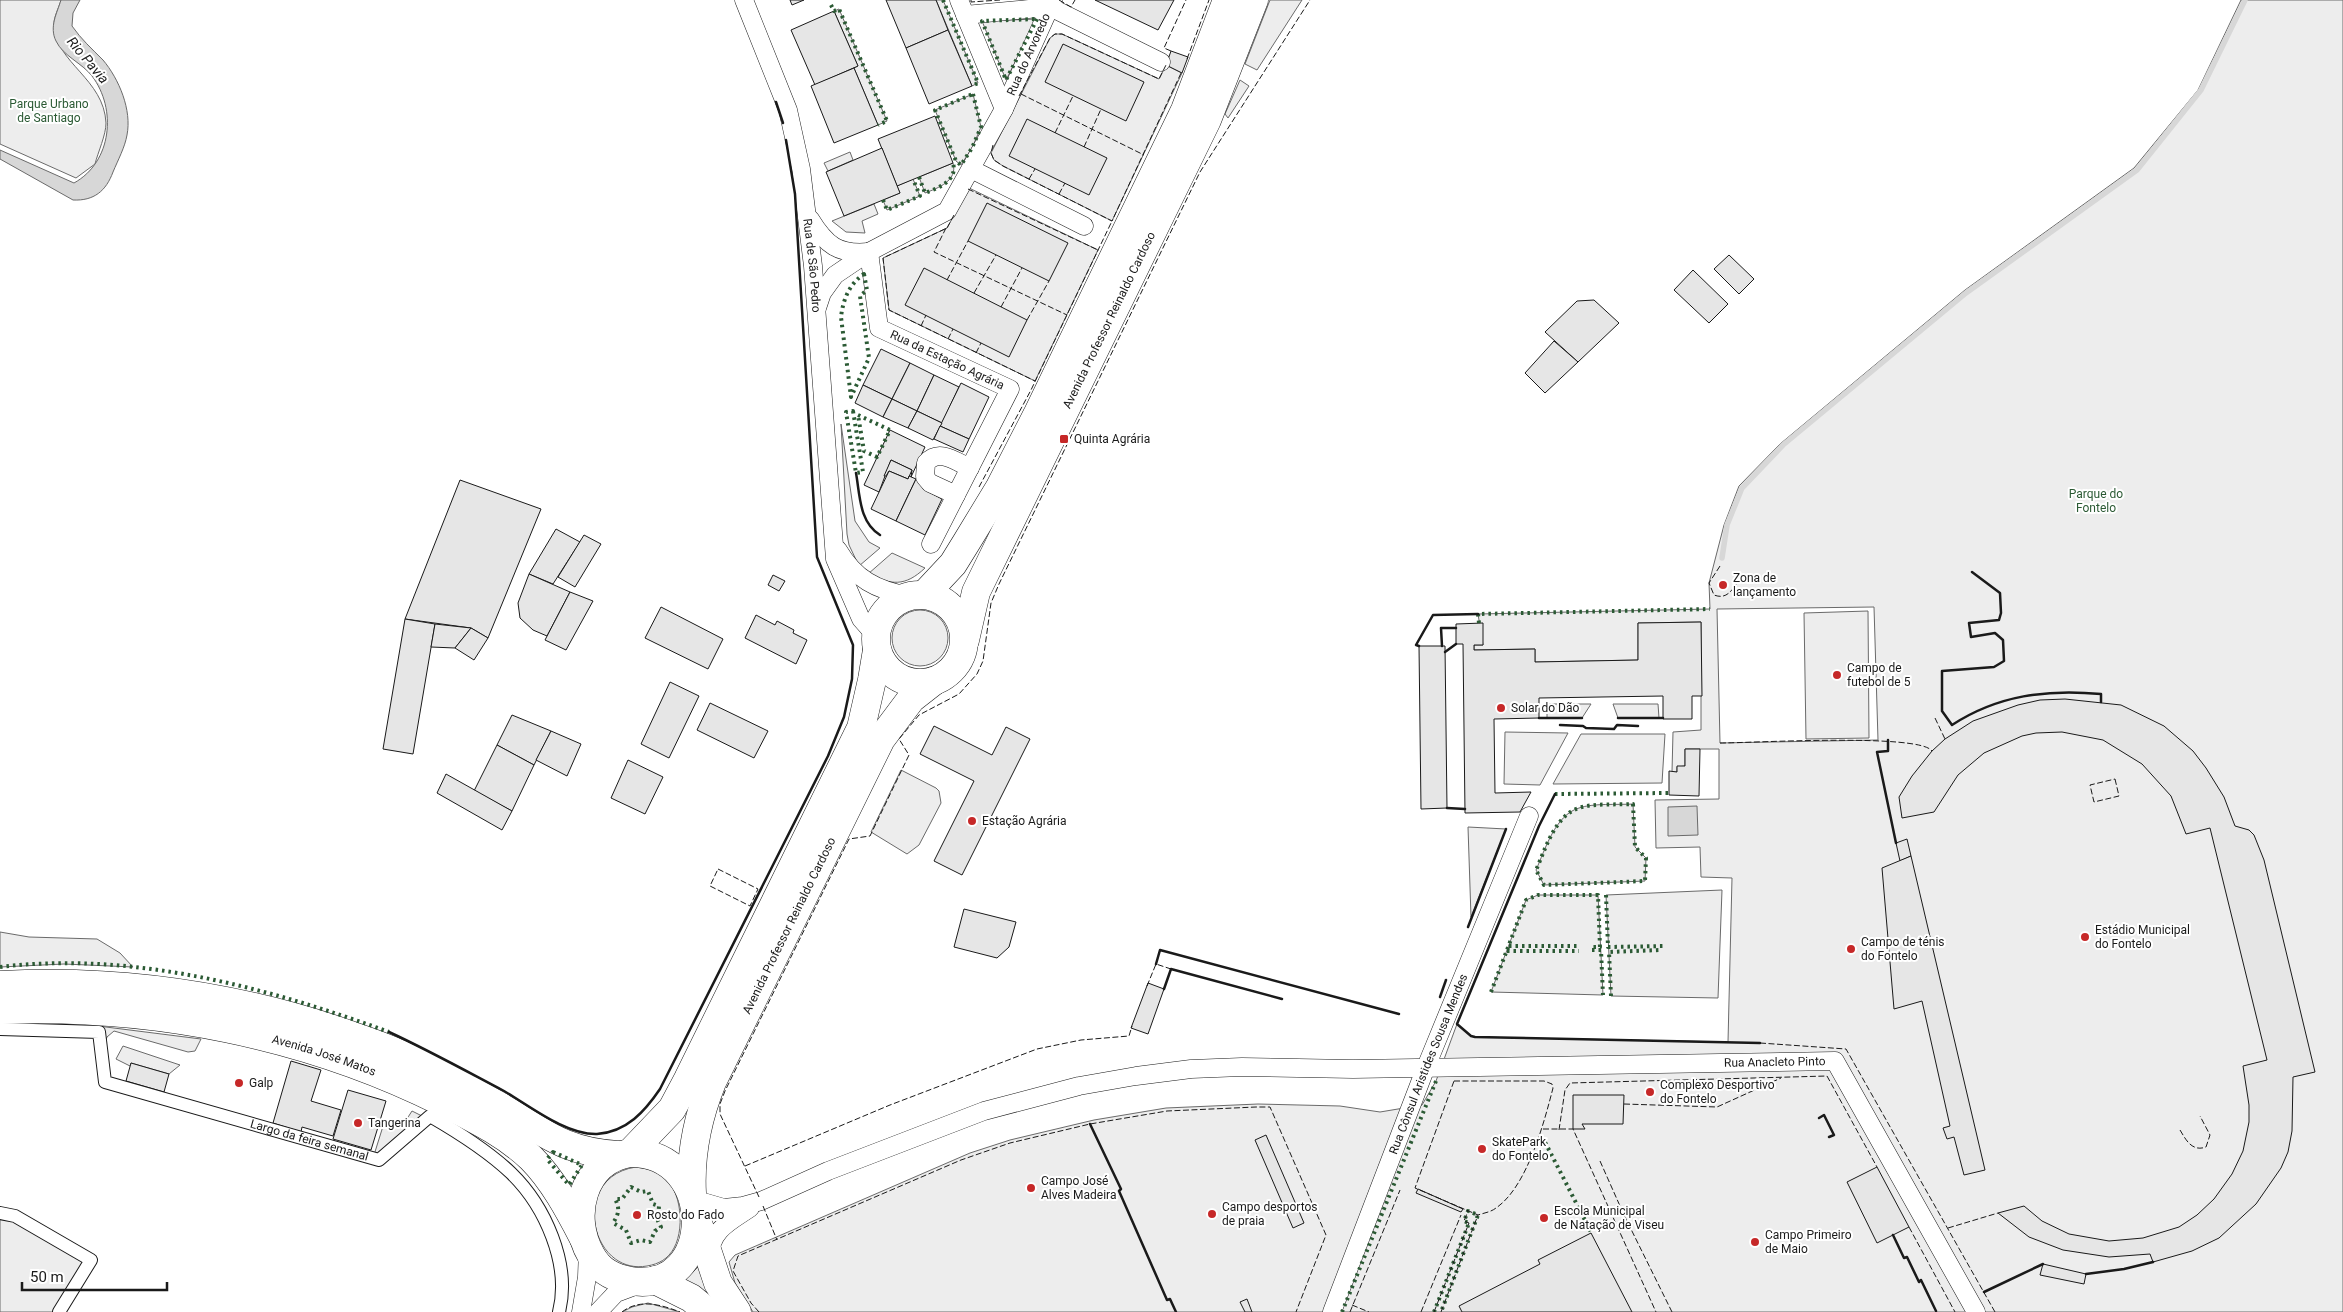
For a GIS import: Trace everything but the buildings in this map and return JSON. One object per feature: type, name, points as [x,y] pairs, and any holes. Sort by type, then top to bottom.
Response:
[{"type":"main road","name":"Avenida Professor Reinaldo Cardoso","points":[[916,596],[953,564],[1000,487],[1186,110],[1227,0]]},
{"type":"main road","name":"Avenida Professor Reinaldo Cardoso","points":[[965,640],[976,592],[1203,128],[1254,0]]},
{"type":"main road","points":[[916,596],[940,600],[954,610],[962,624],[965,640],[963,651],[954,668],[934,682],[922,684],[902,680],[885,667],[876,643],[884,613],[895,603],[916,596]]},
{"type":"main road","name":"Avenida Professor Reinaldo Cardoso","points":[[624,1154],[672,1109],[688,1079],[861,728],[872,680],[876,643]]},
{"type":"main road","name":"Avenida Professor Reinaldo Cardoso","points":[[693,1202],[693,1146],[702,1108],[712,1082],[881,739],[913,697],[934,682]]},
{"type":"main road","points":[[0,985],[80,984],[166,992],[265,1010],[312,1022],[399,1053],[470,1090],[556,1142],[592,1153],[652,1155],[663,1159],[682,1175],[712,1243],[718,1283],[737,1312]]},
{"type":"main road","name":"Avenida José Matos","points":[[0,1010],[77,1010],[163,1016],[260,1036],[373,1071],[460,1111],[493,1129],[519,1149],[542,1171],[566,1205],[585,1243]]},
{"type":"main road","points":[[624,1154],[600,1166],[587,1184],[579,1211],[585,1243],[597,1265],[605,1271],[623,1279],[649,1281],[691,1298],[708,1312]]},
{"type":"main road","points":[[649,1281],[667,1275],[679,1266],[693,1245],[693,1202]]},
{"type":"street","name":"Rua de São Pedro","points":[[744,0],[788,110],[801,169],[808,216],[835,559],[861,619],[876,643]]},
{"type":"street","points":[[1004,109],[962,8],[1052,4],[1161,62]]},
{"type":"street","name":"Rua do Arvoredo","points":[[816,310],[822,293],[835,275],[870,252],[947,211],[1004,109],[1052,4]]},
{"type":"street","points":[[971,169],[1084,226]]},
{"type":"street","points":[[808,216],[824,241],[836,249],[850,254],[870,252]]},
{"type":"street","name":"Rua da Estação Agrária","points":[[870,252],[879,328],[1010,389],[931,544]]},
{"type":"street","points":[[956,495],[930,483],[925,477],[926,463],[935,456],[941,455],[970,468]]},
{"type":"street","points":[[833,540],[847,562],[872,587],[916,596]]},
{"type":"street","name":"Rua Cônsul Aristides Sousa Mendes","points":[[1332,1312],[1426,1067],[1529,816]]},
{"type":"street","name":"Largo da feira semanal","points":[[0,1029],[99,1032],[105,1082],[379,1160],[430,1116],[450,1127],[510,1172],[524,1187],[539,1211],[556,1250],[560,1273],[559,1312]]},
{"type":"street","name":"Rua Anacleto Pinto","points":[[1426,1067],[1835,1061],[1976,1312]]},
{"type":"street","points":[[693,1202],[733,1208],[760,1201],[828,1171],[984,1111],[1080,1086],[1190,1069],[1242,1067],[1426,1067]]},
{"type":"street","points":[[679,1266],[712,1243],[760,1201]]},
{"type":"street","points":[[0,1213],[15,1216],[90,1260],[59,1312]]},
{"type":"street","points":[[581,1312],[587,1277],[585,1243]]},
{"type":"street","points":[[598,1312],[616,1293],[649,1281]]},
{"type":"green space","name":"Parque Urbano de Santiago","points":[[0,0],[61,0],[54,23],[57,39],[63,51],[97,94],[103,108],[106,123],[95,164],[76,178],[0,144]]},
{"type":"green space","points":[[936,0],[943,0],[978,83],[972,86]]},
{"type":"green space","points":[[1270,0],[1302,0],[1257,70],[1245,64]]},
{"type":"green space","name":"Parque do Fontelo","points":[[2241,0],[2343,0],[2343,1312],[753,1312],[735,1283],[729,1262],[735,1255],[970,1153],[1010,1140],[1094,1120],[1166,1108],[1258,1104],[1340,1106],[1380,1112],[1422,1105],[1436,1081],[1457,1024],[1471,1036],[1475,1037],[1728,1042],[1732,878],[1701,877],[1700,847],[1656,848],[1655,800],[1719,799],[1719,749],[1685,749],[1685,766],[1677,767],[1677,772],[1672,772],[1673,732],[1701,730],[1701,622],[1638,623],[1638,660],[1535,662],[1535,649],[1474,650],[1474,645],[1483,645],[1478,614],[1710,609],[1709,583],[1724,525],[1739,486],[1780,444],[1965,290],[2134,168],[2198,90]],"holes":[[[1874,607],[1878,740],[1720,743],[1717,609]]]},
{"type":"green space","points":[[839,9],[887,121],[878,125],[854,68],[858,66],[834,11]]},
{"type":"green space","points":[[1037,19],[1006,80],[982,21]]},
{"type":"green space","points":[[1055,34],[1062,34],[1159,79],[1166,65],[1182,73],[1112,221],[1003,166],[994,160],[991,153],[1050,38]]},
{"type":"green space","points":[[1240,80],[1249,86],[1228,118],[1225,114]]},
{"type":"green space","points":[[973,94],[981,127],[972,148],[961,165],[956,161],[935,110]]},
{"type":"green space","points":[[850,152],[853,160],[828,171],[824,163]]},
{"type":"green space","points":[[953,163],[953,175],[950,179],[941,186],[925,193],[919,177]]},
{"type":"green space","points":[[913,179],[920,196],[887,210],[883,200],[900,193],[897,186]]},
{"type":"green space","points":[[969,188],[1098,250],[1035,381],[889,310],[883,258],[947,228]]},
{"type":"green space","points":[[874,204],[878,214],[862,221],[865,233],[846,232],[832,221]]},
{"type":"green space","points":[[841,424],[855,521],[869,542],[880,548],[859,566],[849,545],[847,534]]},
{"type":"green space","points":[[892,553],[925,568],[911,578],[898,582],[891,582],[868,574]]},
{"type":"green space","points":[[920,610],[931,612],[940,618],[946,627],[948,638],[946,649],[940,658],[931,664],[920,666],[909,664],[900,658],[894,649],[892,638],[894,627],[900,618],[909,612]]},
{"type":"green space","name":"Campo de futebol de 5","points":[[1868,611],[1869,738],[1806,739],[1804,613]]},
{"type":"green space","points":[[1547,704],[1591,704],[1582,718],[1547,718]]},
{"type":"green space","points":[[1613,704],[1658,704],[1659,718],[1618,718]]},
{"type":"green space","points":[[1505,732],[1568,733],[1540,785],[1504,784]]},
{"type":"green space","points":[[1581,734],[1665,734],[1662,783],[1553,784]]},
{"type":"green space","points":[[901,770],[936,788],[939,791],[941,803],[919,845],[907,854],[871,832]]},
{"type":"green space","points":[[1633,804],[1635,847],[1646,858],[1645,881],[1544,885],[1536,870],[1547,843],[1563,818],[1585,806]]},
{"type":"green space","points":[[1468,827],[1506,829],[1471,917]]},
{"type":"green space","points":[[1722,890],[1718,998],[1611,996],[1606,895]]},
{"type":"green space","points":[[1538,895],[1598,895],[1603,995],[1491,992],[1526,900]]},
{"type":"green space","points":[[0,932],[29,937],[97,939],[120,953],[133,967],[64,964],[0,967]]},
{"type":"green space","points":[[98,1026],[201,1039],[195,1051],[188,1052],[114,1031],[107,1037],[102,1051]]},
{"type":"green space","points":[[123,1046],[180,1065],[169,1074],[131,1063],[130,1066],[116,1059]]},
{"type":"green space","points":[[412,1111],[426,1118],[383,1157],[374,1155],[384,1123],[401,1128]]},
{"type":"green space","points":[[636,1167],[653,1170],[664,1176],[671,1184],[679,1205],[680,1228],[678,1239],[672,1252],[663,1260],[647,1266],[627,1265],[612,1256],[601,1242],[595,1224],[595,1205],[601,1188],[615,1175]]},
{"type":"green space","points":[[0,1213],[91,1260],[59,1312],[0,1312]]},
{"type":"green space","points":[[698,1267],[725,1309],[684,1281]]},
{"type":"green space","points":[[648,1303],[680,1312],[622,1312]]},
{"type":"water","name":"Rio Pavia","points":[[61,0],[80,0],[73,13],[72,26],[109,68],[119,85],[128,115],[126,140],[107,185],[93,197],[80,200],[73,200],[0,159],[0,150],[74,183],[87,174],[103,149],[107,134],[107,119],[100,89],[88,71],[63,51],[54,36],[54,20]]},
{"type":"water","points":[[1697,806],[1698,835],[1668,836],[1668,807]]},
{"type":"waterway","points":[[1722,558],[1727,525],[1742,488],[1783,445],[1966,293],[2137,170],[2201,90],[2245,0]]},
{"type":"hedge","points":[[943,0],[978,83],[972,86]]},
{"type":"hedge","points":[[831,5],[834,11],[839,9],[887,121],[878,125]]},
{"type":"hedge","points":[[1037,19],[1006,80],[982,21],[1037,19]]},
{"type":"hedge","points":[[973,94],[981,127],[972,148],[961,165],[956,161],[935,110],[973,94]]},
{"type":"hedge","points":[[919,177],[925,193],[930,191],[950,179],[953,175],[953,163]]},
{"type":"hedge","points":[[883,200],[887,210],[920,196],[913,179]]},
{"type":"hedge","points":[[864,274],[867,290],[860,296],[869,358],[851,397],[841,317],[848,293],[854,283],[864,274]]},
{"type":"hedge","points":[[853,411],[863,472],[856,473],[846,412],[853,411]]},
{"type":"hedge","points":[[858,415],[890,430],[877,457],[864,451],[858,415]]},
{"type":"hedge","points":[[1479,623],[1478,614],[1710,609]]},
{"type":"hedge","points":[[1555,794],[1669,793]]},
{"type":"hedge","points":[[1633,804],[1635,847],[1646,858],[1645,881],[1544,885],[1536,870],[1547,843],[1563,818],[1585,806],[1633,804]]},
{"type":"hedge","points":[[1491,992],[1526,900],[1538,895],[1598,895],[1600,947],[1592,947]]},
{"type":"hedge","points":[[1606,895],[1608,947],[1664,946]]},
{"type":"hedge","points":[[1509,946],[1579,946]]},
{"type":"hedge","points":[[1592,950],[1601,950],[1603,995]]},
{"type":"hedge","points":[[1611,996],[1609,952],[1661,950]]},
{"type":"hedge","points":[[1507,951],[1579,951]]},
{"type":"hedge","points":[[0,967],[50,963],[99,964],[149,969],[198,977],[247,987],[389,1032]]},
{"type":"hedge","points":[[1342,1312],[1436,1081]]},
{"type":"hedge","points":[[1540,1138],[1546,1144],[1591,1232]]},
{"type":"hedge","points":[[553,1152],[582,1165],[569,1185],[547,1159],[553,1152]]},
{"type":"hedge","points":[[631,1187],[641,1192],[648,1191],[653,1204],[659,1206],[658,1221],[661,1227],[655,1231],[650,1242],[641,1240],[631,1243],[626,1230],[613,1223],[618,1211],[615,1199],[622,1199],[631,1187]]},
{"type":"hedge","points":[[1434,1312],[1469,1223],[1464,1221],[1468,1211],[1478,1215],[1441,1312]]},
{"type":"fence","points":[[971,0],[971,2],[1000,0]]},
{"type":"fence","points":[[1059,0],[1071,7],[1075,0]]},
{"type":"fence","points":[[1171,51],[1164,48],[1186,0]]},
{"type":"fence","points":[[1187,59],[1209,0]]},
{"type":"fence","points":[[759,1197],[720,1114],[720,1104],[725,1091],[849,839],[870,836],[909,755],[899,739],[919,715],[959,694],[977,674],[983,661],[991,603],[999,584],[1200,172],[1310,0]]},
{"type":"fence","points":[[1019,96],[1050,38],[1055,34],[1062,34],[1159,79],[1166,65]]},
{"type":"fence","points":[[993,145],[991,153],[994,160],[1003,166],[1112,221],[1182,71]]},
{"type":"fence","points":[[1021,94],[1144,155]]},
{"type":"fence","points":[[1055,133],[1073,96]]},
{"type":"fence","points":[[1084,147],[1101,109]]},
{"type":"fence","points":[[1029,179],[1035,169]]},
{"type":"fence","points":[[1059,194],[1065,183]]},
{"type":"fence","points":[[968,189],[1098,250]]},
{"type":"fence","points":[[954,215],[947,228],[883,258],[889,310],[1035,381]]},
{"type":"fence","points":[[979,487],[1031,390],[1112,221]]},
{"type":"fence","points":[[946,228],[934,252],[1067,315]]},
{"type":"fence","points":[[947,280],[968,241]]},
{"type":"fence","points":[[974,293],[996,255]]},
{"type":"fence","points":[[1001,307],[1022,268]]},
{"type":"fence","points":[[1027,320],[1049,281]]},
{"type":"fence","points":[[921,326],[926,315]]},
{"type":"fence","points":[[948,339],[953,329]]},
{"type":"fence","points":[[976,353],[981,343]]},
{"type":"fence","points":[[1720,566],[1709,583],[1714,595],[1726,595],[1739,580]]},
{"type":"fence","points":[[1935,718],[1945,739]]},
{"type":"fence","points":[[1720,743],[1833,740],[1898,742],[1921,745],[1932,751]]},
{"type":"fence","points":[[2115,779],[2119,796],[2094,802],[2090,785],[2115,779]]},
{"type":"fence","points":[[718,869],[758,889],[750,906],[710,886],[718,869]]},
{"type":"fence","points":[[1147,986],[1156,964],[1171,969]]},
{"type":"fence","points":[[745,1166],[890,1105],[1037,1049],[1081,1040],[1129,1036],[1132,1026]]},
{"type":"fence","points":[[1760,1043],[1846,1049],[1995,1312]]},
{"type":"fence","points":[[1559,1130],[1565,1090],[1570,1083],[1827,1076],[1877,1167]]},
{"type":"fence","points":[[1624,1104],[1717,1107],[1781,1078]]},
{"type":"fence","points":[[1454,1081],[1544,1081],[1552,1084],[1553,1088],[1533,1153],[1517,1185],[1496,1208],[1478,1215],[1415,1188],[1454,1081]]},
{"type":"fence","points":[[759,1312],[751,1303],[733,1271],[738,1256],[961,1160],[1010,1143],[1090,1124],[1167,1111],[1256,1107],[1270,1107],[1326,1235],[1296,1312]]},
{"type":"fence","points":[[2180,1130],[2187,1141],[2193,1146],[2197,1148],[2206,1147],[2210,1135],[2200,1116]]},
{"type":"fence","points":[[1543,1129],[1573,1129],[1656,1312]]},
{"type":"fence","points":[[1600,1161],[1624,1215],[1672,1312]]},
{"type":"fence","points":[[1350,1312],[1400,1190]]},
{"type":"fence","points":[[763,1206],[777,1240]]},
{"type":"fence","points":[[1434,1312],[1469,1223],[1464,1221],[1468,1211]]},
{"type":"fence","points":[[1948,1228],[1998,1213]]},
{"type":"fence","points":[[1421,1312],[1461,1215]]},
{"type":"fence","points":[[1441,1312],[1478,1215]]},
{"type":"fence","points":[[1909,1227],[1955,1312]]},
{"type":"fence","points":[[622,1312],[636,1305],[644,1304],[658,1305],[680,1312]]},
{"type":"fence","points":[[1352,1305],[1369,1312]]},
{"type":"wall","points":[[776,102],[783,123]]},
{"type":"wall","points":[[389,1032],[433,1053],[573,1130],[597,1134],[626,1125],[648,1105],[660,1089],[828,756],[844,717],[852,679],[853,645],[817,557],[795,194],[786,140]]},
{"type":"wall","points":[[856,473],[864,515],[873,530],[880,535]]},
{"type":"wall","points":[[1972,572],[2000,593],[2001,613],[1999,620],[1969,623],[1971,637],[1995,633],[2003,640],[2004,661],[1994,667],[1942,671],[1942,711],[1952,725],[1987,707],[2024,696],[2061,693],[2101,694],[2101,702]]},
{"type":"wall","points":[[1419,646],[1416,645],[1433,615],[1478,614]]},
{"type":"wall","points":[[1442,646],[1441,628],[1456,628]]},
{"type":"wall","points":[[1445,652],[1456,644]]},
{"type":"wall","points":[[1539,718],[1582,718]]},
{"type":"wall","points":[[1618,718],[1663,718]]},
{"type":"wall","points":[[1560,725],[1614,729],[1617,725],[1638,726]]},
{"type":"wall","points":[[1888,740],[1888,751],[1877,752],[1896,843]]},
{"type":"wall","points":[[1555,794],[1539,826],[1457,1024],[1471,1036],[1475,1037],[1760,1043]]},
{"type":"wall","points":[[1447,808],[1465,809]]},
{"type":"wall","points":[[1468,927],[1506,829]]},
{"type":"wall","points":[[1156,964],[1160,950],[1399,1014]]},
{"type":"wall","points":[[1164,989],[1171,969],[1282,999]]},
{"type":"wall","points":[[1440,997],[1446,980]]},
{"type":"wall","points":[[1819,1118],[1824,1115],[1834,1135],[1829,1137]]},
{"type":"wall","points":[[1090,1124],[1121,1189],[1119,1191],[1167,1300],[1170,1299],[1176,1312]]},
{"type":"wall","points":[[1893,1235],[1904,1258],[1907,1257],[1919,1282],[1921,1280],[1936,1311]]},
{"type":"wall","points":[[2086,1274],[2124,1269],[2153,1262]]},
{"type":"wall","points":[[1984,1292],[2043,1264]]},
{"type":"place","name":"Quinta Agrária","points":[[1064,439]]},
{"type":"place","name":"Zona de lançamento","points":[[1723,585]]},
{"type":"place","name":"Campo de futebol de 5","points":[[1837,675]]},
{"type":"place","name":"Solar do Dão","points":[[1501,708]]},
{"type":"place","name":"Estação Agrária","points":[[972,821]]},
{"type":"place","name":"Estádio Municipal do Fontelo","points":[[2085,937]]},
{"type":"place","name":"Campo de ténis do Fontelo","points":[[1851,949]]},
{"type":"place","name":"Galp","points":[[239,1083]]},
{"type":"place","name":"Complexo Desportivo do Fontelo","points":[[1650,1092]]},
{"type":"place","name":"Tangerina","points":[[358,1123]]},
{"type":"place","name":"SkatePark do Fontelo","points":[[1482,1149]]},
{"type":"place","name":"Campo José Alves Madeira","points":[[1031,1188]]},
{"type":"place","name":"Campo desportos de praia","points":[[1212,1214]]},
{"type":"place","name":"Rosto do Fado","points":[[637,1215]]},
{"type":"place","name":"Escola Municipal de Natação de Viseu","points":[[1544,1218]]},
{"type":"place","name":"Campo Primeiro de Maio","points":[[1755,1242]]}]
